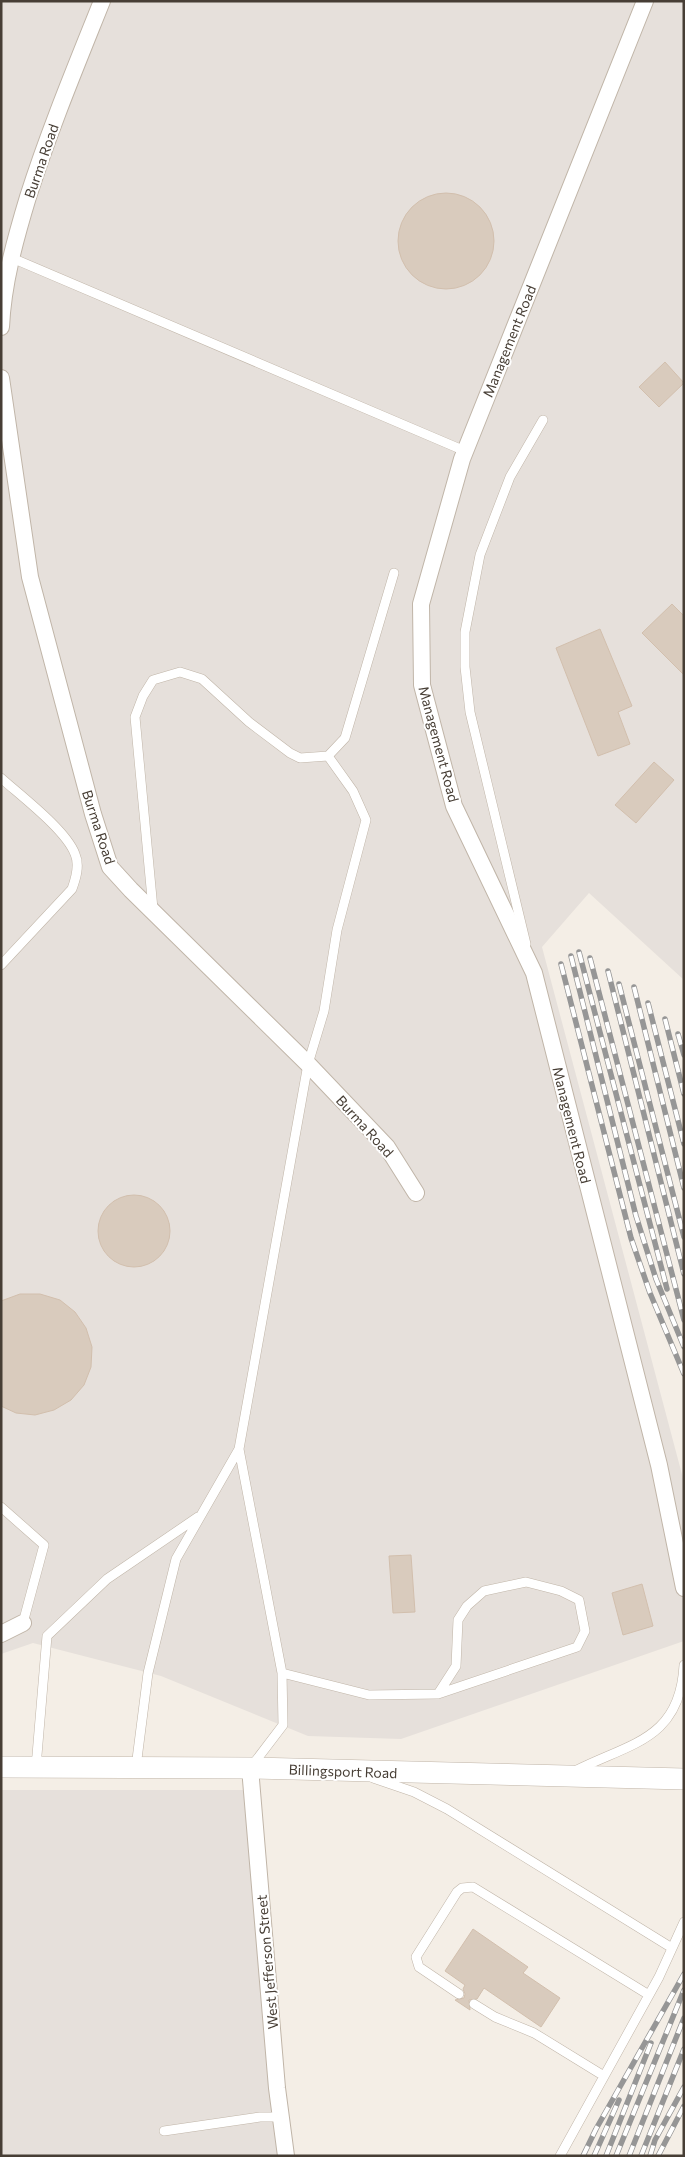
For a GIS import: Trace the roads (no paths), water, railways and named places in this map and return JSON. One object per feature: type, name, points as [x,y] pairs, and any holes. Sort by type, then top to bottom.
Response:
[{"type":"street","name":"Burma Road","points":[[1,327],[2,299],[18,229],[42,154],[102,1]]},
{"type":"street","name":"Management Road","points":[[645,1],[465,451],[421,604],[422,685],[454,806],[534,973],[659,1465],[684,1588]]},
{"type":"street","name":"Burma Road","points":[[1,378],[30,578],[93,814],[110,867],[153,912],[308,1064],[387,1147],[416,1193]]},
{"type":"street","points":[[1,1634],[23,1623]]},
{"type":"street","name":"Billingsport Road","points":[[1,1767],[250,1768],[684,1779]]},
{"type":"street","name":"West Jefferson Street","points":[[250,1768],[286,2156]]},
{"type":"lane","points":[[12,258],[465,451]]},
{"type":"lane","points":[[534,973],[470,712],[465,667],[465,632],[480,555],[510,477],[543,420]]},
{"type":"lane","points":[[153,912],[135,717],[143,696],[153,680],[180,672],[202,680],[249,722],[290,753],[300,758],[328,756],[345,738],[394,572]]},
{"type":"lane","points":[[136,1767],[148,1673],[176,1559],[239,1449],[308,1064],[324,1011],[337,930],[366,820],[353,791],[328,756]]},
{"type":"lane","points":[[1,778],[66,839],[76,855],[77,874],[72,889],[1,964]]},
{"type":"lane","points":[[239,1449],[282,1673],[283,1725],[250,1768]]},
{"type":"lane","points":[[1,1506],[44,1545],[23,1623]]},
{"type":"lane","points":[[36,1767],[47,1636],[107,1579],[201,1516]]},
{"type":"lane","points":[[282,1673],[369,1695],[438,1694],[577,1647],[585,1631],[579,1600],[561,1591],[526,1582],[484,1591],[467,1606],[458,1620],[456,1666],[438,1694]]},
{"type":"lane","points":[[566,1776],[605,1757],[636,1745],[656,1732],[668,1718],[676,1701],[683,1680],[684,1665]]},
{"type":"lane","points":[[354,1772],[414,1792],[447,1808],[672,1948]]},
{"type":"lane","points":[[459,1994],[418,1967],[416,1957],[457,1892],[462,1888],[473,1887],[649,1995]]},
{"type":"lane","points":[[560,2156],[649,1995],[684,1922]]},
{"type":"lane","points":[[474,2004],[494,2017],[534,2033],[604,2076]]},
{"type":"lane","points":[[164,2131],[260,2117],[281,2117]]},
{"type":"railway","points":[[579,952],[667,1289]]},
{"type":"railway","points":[[571,956],[636,1216],[656,1279],[684,1347]]},
{"type":"railway","points":[[590,958],[684,1320]]},
{"type":"railway","points":[[561,964],[631,1238],[650,1293],[684,1374]]},
{"type":"railway","points":[[608,971],[684,1274]]},
{"type":"railway","points":[[619,984],[684,1237]]},
{"type":"railway","points":[[634,987],[684,1188]]},
{"type":"railway","points":[[648,1003],[684,1144]]},
{"type":"railway","points":[[665,1019],[684,1094]]},
{"type":"railway","points":[[678,1034],[684,1055]]},
{"type":"railway","points":[[583,2156],[596,2129],[684,1974]]},
{"type":"railway","points":[[616,2156],[684,1990]]},
{"type":"railway","points":[[629,2156],[684,2018]]},
{"type":"railway","points":[[606,2156],[651,2043]]},
{"type":"railway","points":[[641,2156],[684,2049]]},
{"type":"railway","points":[[650,2156],[655,2140],[684,2087]]},
{"type":"railway","points":[[594,2156],[619,2100]]},
{"type":"railway","points":[[658,2156],[684,2106]]}]
